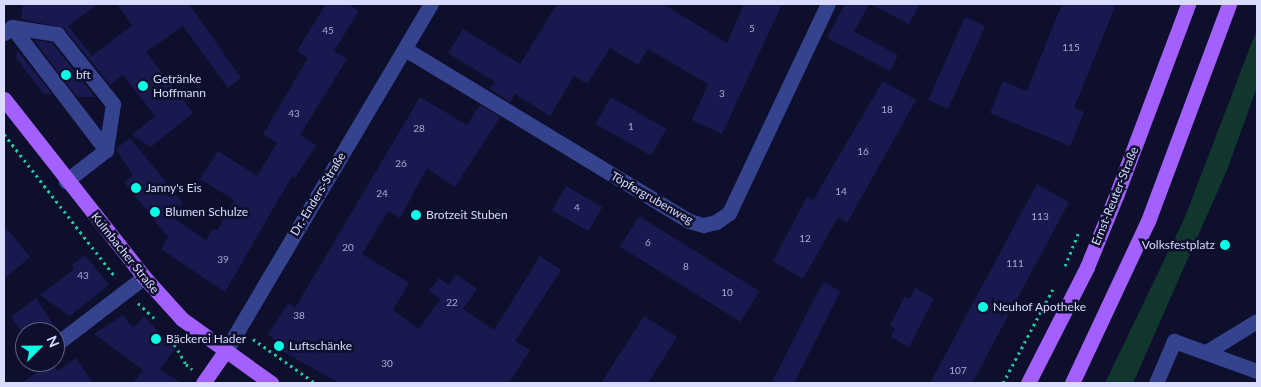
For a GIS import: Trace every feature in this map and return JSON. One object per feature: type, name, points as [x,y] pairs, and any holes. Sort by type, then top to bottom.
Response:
[{"type":"main road","name":"Ernst-Reuter-Straße","points":[[1028,383],[1087,267],[1116,196],[1188,4]]},
{"type":"main road","points":[[1072,383],[1148,221],[1229,4]]},
{"type":"main road","name":"Kulmbacher Straße","points":[[4,99],[66,181],[144,277],[182,319],[224,352],[271,383]]},
{"type":"main road","name":"Dr.-Enders-Straße","points":[[204,381],[224,352]]},
{"type":"street","name":"Dr.-Enders-Straße","points":[[224,352],[431,4]]},
{"type":"street","name":"Töpfergrubenweg","points":[[405,49],[689,221],[703,225],[716,222],[729,213],[828,4]]},
{"type":"street","points":[[8,30],[106,150]]},
{"type":"street","points":[[8,30],[57,34],[113,104],[106,150],[66,181]]},
{"type":"street","points":[[65,338],[144,277]]},
{"type":"street","points":[[1208,351],[1257,321]]},
{"type":"street","points":[[1156,383],[1174,340],[1208,351],[1257,372]]},
{"type":"path","points":[[4,134],[126,291],[170,334],[186,364],[204,381]]},
{"type":"path","points":[[1060,276],[1083,223]]},
{"type":"path","points":[[1003,383],[1056,284]]},
{"type":"path","points":[[238,328],[315,383]]},
{"type":"green space","points":[[1257,29],[1257,87],[1227,170],[1133,383],[1105,383],[1185,217]]},
{"type":"building","points":[[23,4],[98,4],[68,26],[92,56],[132,25],[117,4],[189,4],[241,78],[228,88],[183,26],[146,52],[193,113],[151,147],[132,135],[155,116],[123,75],[110,85],[64,28],[21,19]]},
{"type":"building","points":[[326,4],[348,4],[359,11],[334,51],[347,59],[300,135],[316,145],[295,178],[292,176],[225,292],[161,249],[168,237],[124,182],[133,175],[116,149],[130,138],[183,203],[169,215],[206,240],[213,229],[217,231],[234,200],[200,179],[218,151],[257,176],[277,143],[263,134],[308,58],[297,51]]},
{"type":"building","points":[[557,4],[663,4],[727,43],[744,4],[782,4],[722,134],[692,120],[708,84],[648,49],[638,65],[610,48],[587,84],[574,76],[550,116],[515,94],[510,102],[490,89],[495,82],[448,53],[463,29],[520,64]]},
{"type":"building","points":[[845,4],[869,4],[854,32],[898,55],[890,71],[827,38]]},
{"type":"building","points":[[870,4],[920,4],[909,24]]},
{"type":"building","points":[[1062,4],[1116,4],[1074,108],[1084,112],[1070,146],[990,113],[1003,81],[1027,91]]},
{"type":"building","points":[[965,17],[985,26],[948,109],[928,100]]},
{"type":"building","points":[[34,40],[52,43],[95,97],[77,97]]},
{"type":"building","points":[[17,50],[52,94],[44,94],[16,58]]},
{"type":"building","points":[[883,81],[916,100],[847,223],[838,217],[803,279],[773,261],[807,197],[813,200]]},
{"type":"building","points":[[420,97],[467,125],[480,105],[500,117],[455,187],[427,168],[400,218],[388,211],[362,254],[409,283],[393,310],[419,329],[440,299],[429,291],[439,278],[449,285],[456,274],[477,289],[463,309],[494,330],[540,256],[561,270],[515,341],[530,350],[509,383],[339,383],[273,346],[277,341],[268,335],[288,303],[295,308]]},
{"type":"building","points":[[611,97],[666,129],[651,156],[596,124]]},
{"type":"building","points":[[1037,184],[1069,202],[985,359],[972,383],[930,383]]},
{"type":"building","points":[[566,186],[602,207],[588,231],[552,210]]},
{"type":"building","points":[[639,216],[759,291],[740,322],[620,247]]},
{"type":"building","points":[[4,225],[30,257],[4,279]]},
{"type":"building","points":[[85,255],[109,285],[70,316],[40,295],[74,269],[72,265]]},
{"type":"building","points":[[823,282],[841,291],[794,383],[772,383]]},
{"type":"building","points":[[915,288],[934,298],[909,347],[891,337],[895,329],[890,326],[905,296],[910,299]]},
{"type":"building","points":[[36,298],[52,322],[15,322],[11,317]]},
{"type":"building","points":[[123,315],[133,328],[144,316],[175,349],[160,369],[181,383],[133,383],[143,370],[94,334]]},
{"type":"building","points":[[644,316],[677,337],[648,383],[601,383]]},
{"type":"building","points":[[76,358],[93,383],[21,383],[38,372],[65,372],[65,366]]},
{"type":"place","name":"bft","points":[[66,75]]},
{"type":"place","name":"Getränke Hoffmann","points":[[143,86]]},
{"type":"place","name":"Janny's Eis","points":[[136,188]]},
{"type":"place","name":"Blumen Schulze","points":[[155,212]]},
{"type":"place","name":"Brotzeit Stuben","points":[[416,215]]},
{"type":"place","name":"Volksfestplatz","points":[[1225,245]]},
{"type":"place","name":"Neuhof Apotheke","points":[[983,307]]},
{"type":"place","name":"Bäckerei Hader","points":[[156,339]]},
{"type":"place","name":"Luftschänke","points":[[279,346]]}]
